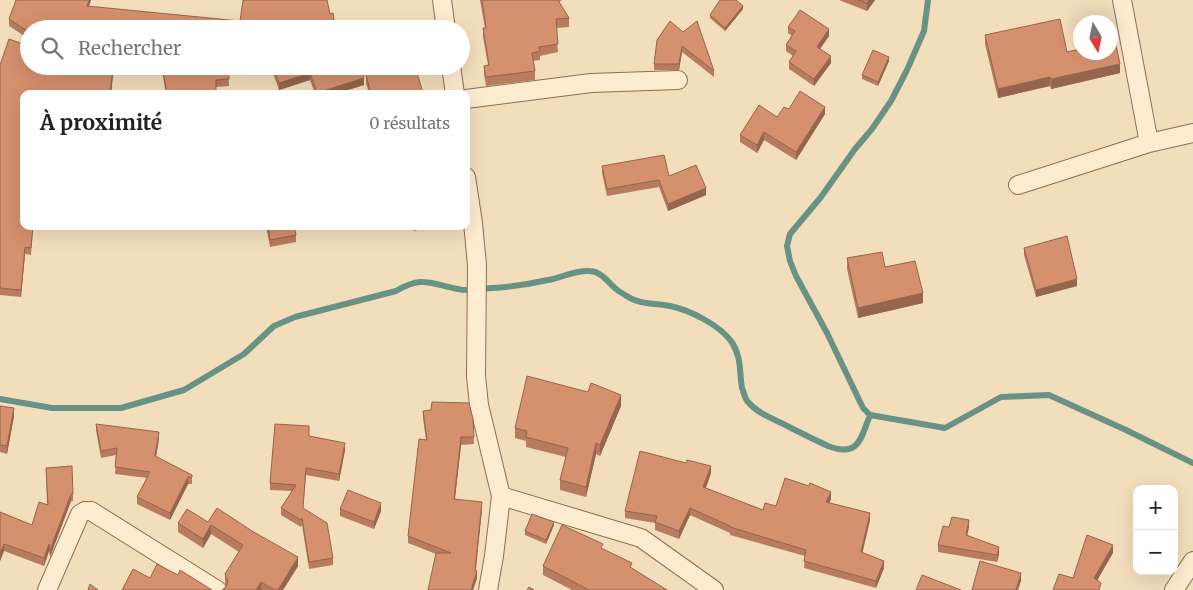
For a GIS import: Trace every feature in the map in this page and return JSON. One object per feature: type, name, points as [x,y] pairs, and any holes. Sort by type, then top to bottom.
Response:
[{"type":"street","points":[[442,0],[445,20]]},
{"type":"street","points":[[1122,0],[1149,143]]},
{"type":"street","points":[[452,75],[454,90]]},
{"type":"street","points":[[470,98],[591,83],[678,80]]},
{"type":"street","points":[[1018,185],[1149,143],[1193,133]]},
{"type":"street","points":[[470,203],[476,265],[476,376],[479,405],[501,496],[488,590]]},
{"type":"street","points":[[501,496],[641,538],[714,590]]},
{"type":"street","points":[[47,590],[80,514],[85,511],[91,511],[217,590]]},
{"type":"street","points":[[1174,590],[1193,561]]},
{"type":"building","points":[[16,0],[89,0],[87,6],[230,20],[20,20],[20,26],[9,19]]},
{"type":"building","points":[[243,0],[327,0],[330,14],[333,13],[334,20],[240,20]]},
{"type":"building","points":[[482,0],[558,0],[569,18],[556,19],[558,44],[539,47],[540,51],[532,53],[535,71],[486,77],[484,66],[489,65],[483,28],[486,28]]},
{"type":"building","points":[[720,0],[736,0],[743,6],[725,28],[710,15]]},
{"type":"building","points":[[858,0],[869,0],[867,3]]},
{"type":"building","points":[[800,10],[829,29],[817,47],[831,56],[814,79],[789,62],[796,51],[786,45],[795,31],[788,27]]},
{"type":"building","points":[[1060,19],[1067,52],[1073,51],[1073,60],[1118,60],[1118,55],[1120,64],[998,89],[985,35]]},
{"type":"building","points":[[670,21],[683,32],[697,21],[714,71],[682,46],[679,64],[654,64],[657,40]]},
{"type":"building","points":[[9,39],[20,43],[20,75],[112,75],[110,90],[20,90],[20,230],[33,230],[31,248],[25,247],[21,290],[0,288],[0,65]]},
{"type":"building","points":[[873,50],[889,57],[878,82],[862,75]]},
{"type":"building","points":[[164,75],[229,75],[229,79],[216,80],[216,90],[166,90]]},
{"type":"building","points":[[276,75],[304,75],[279,83]]},
{"type":"building","points":[[311,75],[364,75],[364,78],[326,90],[316,90]]},
{"type":"building","points":[[366,75],[418,75],[422,90],[370,90]]},
{"type":"building","points":[[800,91],[825,107],[796,152],[764,132],[757,145],[740,135],[759,105],[777,117],[784,107],[789,109]]},
{"type":"building","points":[[664,155],[669,176],[696,165],[706,188],[668,204],[659,180],[607,189],[602,166]]},
{"type":"building","points":[[269,230],[295,230],[296,235],[270,240]]},
{"type":"building","points":[[1067,236],[1077,279],[1036,290],[1024,248]]},
{"type":"building","points":[[882,252],[885,267],[915,261],[923,293],[858,308],[847,258]]},
{"type":"building","points":[[527,376],[588,392],[591,383],[621,395],[600,445],[596,443],[586,487],[560,480],[568,448],[526,437],[527,431],[515,428]]},
{"type":"building","points":[[432,402],[469,403],[473,419],[474,437],[461,437],[454,499],[482,502],[475,570],[477,571],[471,590],[428,590],[436,553],[451,553],[408,536],[419,439],[427,440],[423,411],[431,410]]},
{"type":"building","points":[[0,406],[14,408],[7,446],[0,445]]},
{"type":"building","points":[[96,424],[159,432],[155,456],[192,475],[192,477],[188,477],[170,513],[137,497],[150,472],[115,467],[117,448],[101,451]]},
{"type":"building","points":[[275,424],[309,426],[309,436],[345,443],[339,474],[306,468],[303,508],[327,523],[333,558],[309,562],[302,518],[301,520],[281,508],[296,485],[270,483]]},
{"type":"building","points":[[640,451],[686,463],[687,460],[711,466],[703,487],[763,510],[765,503],[776,506],[785,478],[809,486],[810,483],[831,492],[826,502],[870,513],[861,552],[884,561],[876,581],[804,561],[806,550],[730,527],[690,508],[679,531],[655,522],[657,516],[625,511]]},
{"type":"building","points":[[72,466],[73,494],[71,494],[50,550],[49,544],[44,558],[4,544],[0,554],[0,512],[32,525],[39,502],[48,505],[46,468]]},
{"type":"building","points":[[348,490],[381,503],[374,522],[340,509]]},
{"type":"building","points":[[217,508],[252,531],[298,557],[278,590],[261,582],[256,590],[222,590],[228,582],[225,574],[243,545],[211,525],[203,539],[178,523],[187,509],[208,522]]},
{"type":"building","points":[[532,514],[554,522],[546,540],[525,531]]},
{"type":"building","points":[[952,517],[969,520],[966,535],[999,547],[997,555],[938,545],[943,526],[949,527]]},
{"type":"building","points":[[562,525],[603,544],[601,548],[632,563],[630,567],[667,590],[589,590],[543,566]]},
{"type":"building","points":[[1087,535],[1113,545],[1094,578],[1101,583],[1099,590],[1053,590],[1059,574],[1073,578]]},
{"type":"building","points":[[980,561],[1021,573],[1016,590],[972,590]]},
{"type":"building","points":[[157,564],[178,575],[180,570],[212,590],[122,590],[133,569],[150,578]]},
{"type":"building","points":[[922,575],[961,590],[916,590]]},
{"type":"building","points":[[90,584],[98,590],[88,590]]},
{"type":"waterway","points":[[928,0],[924,31],[891,101],[821,197],[790,234],[787,246],[796,276],[827,333],[863,408],[870,415],[945,428],[1001,397],[1049,395],[1193,463]]},
{"type":"waterway","points":[[0,399],[52,408],[121,408],[184,390],[244,354],[274,326],[295,317],[396,291],[413,283],[427,282],[462,290],[475,290],[527,284],[579,272],[593,271],[632,299],[686,311],[704,319],[719,329],[735,347],[740,364],[742,388],[746,399],[752,407],[768,417],[828,446],[846,449],[853,448],[857,444],[870,415]]}]
